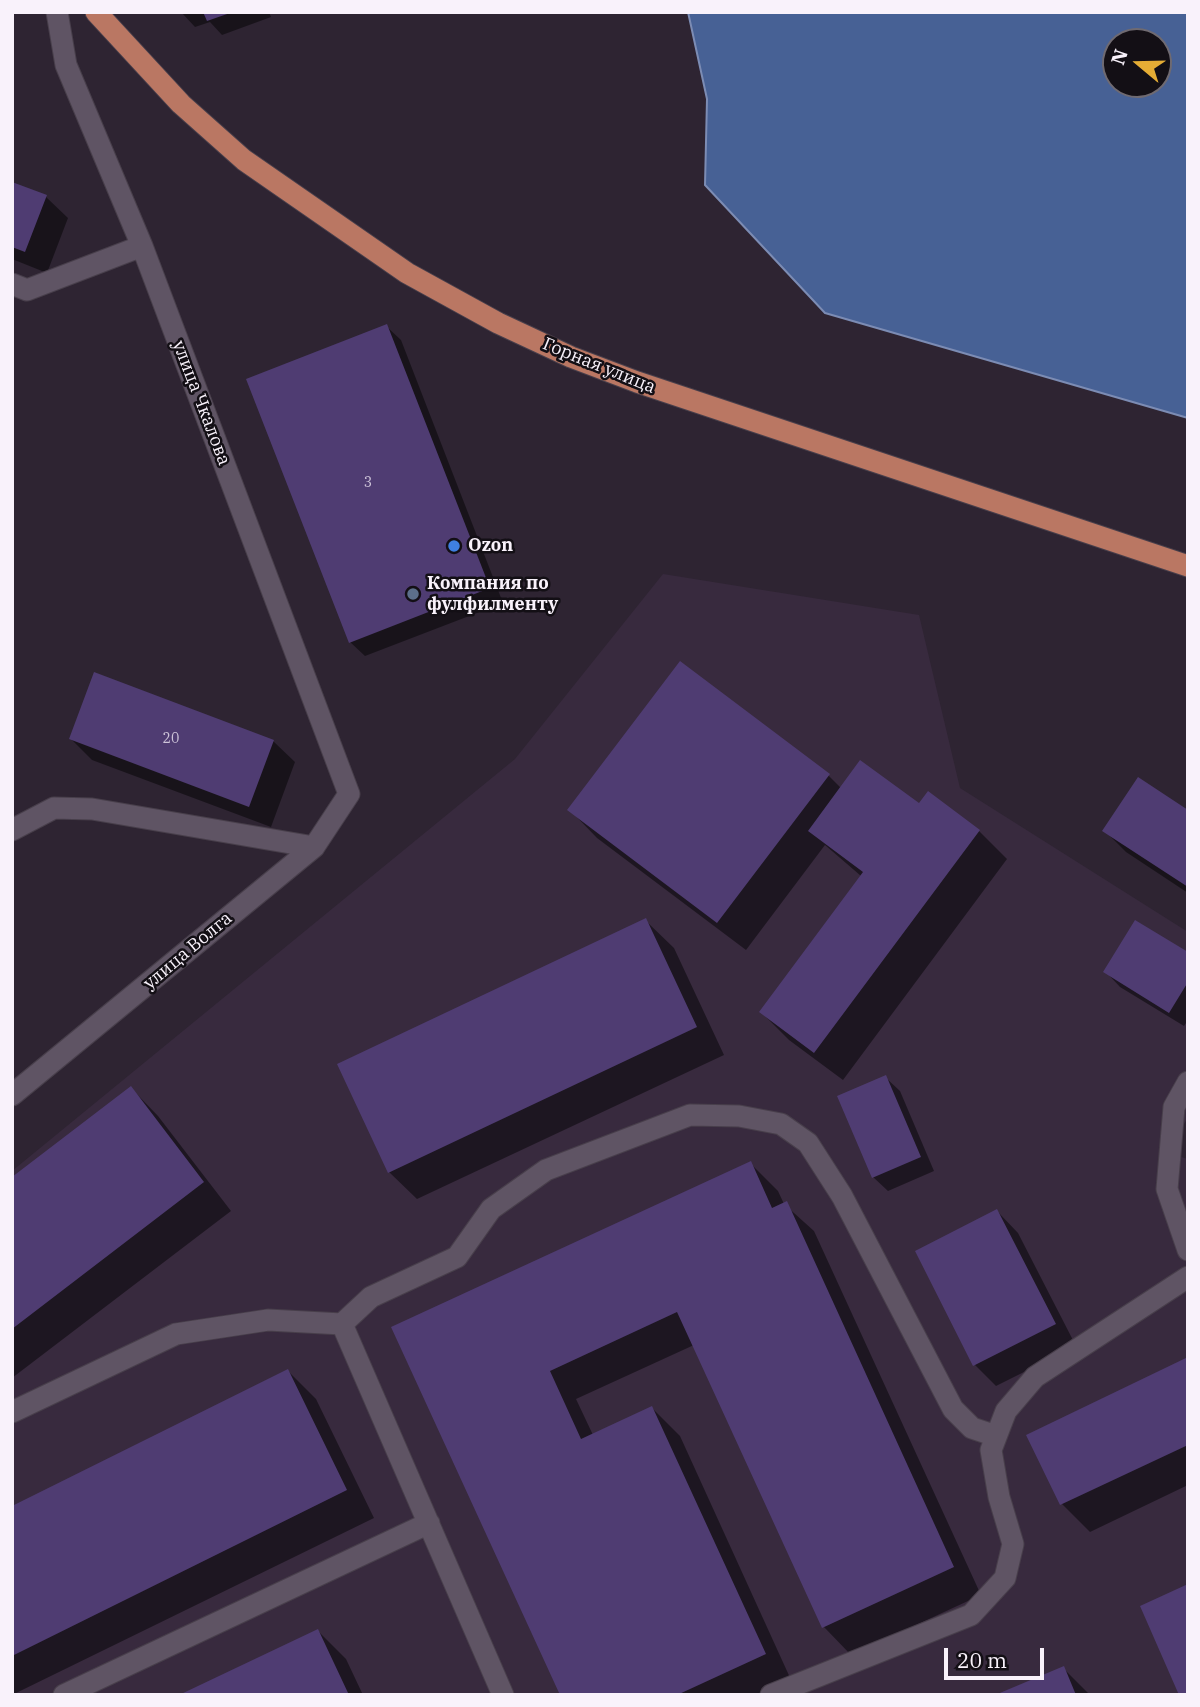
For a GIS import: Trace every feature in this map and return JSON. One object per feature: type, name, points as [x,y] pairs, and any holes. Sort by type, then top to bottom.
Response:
[{"type":"main road","name":"Горная улица","points":[[96,12],[181,104],[244,160],[407,273],[498,323],[571,357],[637,382],[1188,566]]},
{"type":"street","name":"улица Чкалова","points":[[57,12],[66,65],[142,246],[349,794]]},
{"type":"street","points":[[12,284],[27,290],[142,246]]},
{"type":"street","name":"улица Волга","points":[[12,1095],[314,847],[349,794]]},
{"type":"street","points":[[12,830],[54,808],[92,809],[314,847]]},
{"type":"street","points":[[1188,1082],[1174,1107],[1167,1189],[1188,1250]]},
{"type":"street","points":[[12,1412],[176,1334],[268,1320],[342,1324],[371,1297],[457,1257],[491,1209],[546,1170],[690,1115],[739,1116],[781,1124],[808,1143],[842,1196],[953,1409],[972,1428],[996,1436]]},
{"type":"street","points":[[771,1695],[971,1615],[1005,1578],[1013,1544],[999,1497],[991,1450],[1006,1411],[1035,1377],[1188,1276]]},
{"type":"street","points":[[342,1324],[503,1695]]},
{"type":"street","points":[[64,1695],[429,1523]]},
{"type":"shaded area","points":[[663,574],[919,615],[960,788],[1188,932],[1188,1118],[1164,1152],[1188,1159],[1188,1695],[12,1695],[12,1171],[515,759]]},
{"type":"water","points":[[688,12],[1188,12],[1188,418],[825,313],[705,185],[707,99]]},
{"type":"building","points":[[203,12],[230,12],[230,13],[207,21]]},
{"type":"building","points":[[12,182],[47,195],[25,252],[12,247]]},
{"type":"building","points":[[387,324],[490,588],[349,643],[246,379]]},
{"type":"building","points":[[680,661],[830,774],[717,923],[567,810]]},
{"type":"building","points":[[94,672],[274,740],[249,807],[69,739]]},
{"type":"building","points":[[860,760],[919,803],[928,791],[980,830],[814,1053],[759,1012],[863,872],[808,831]]},
{"type":"building","points":[[1138,777],[1188,810],[1188,887],[1102,831]]},
{"type":"building","points":[[646,918],[697,1027],[388,1173],[337,1064]]},
{"type":"building","points":[[1135,920],[1188,952],[1188,982],[1169,1013],[1103,972]]},
{"type":"building","points":[[886,1075],[921,1157],[872,1178],[837,1096]]},
{"type":"building","points":[[131,1086],[204,1182],[12,1329],[12,1177]]},
{"type":"building","points":[[751,1161],[772,1208],[787,1201],[954,1567],[822,1628],[677,1312],[550,1371],[581,1439],[652,1406],[766,1654],[677,1695],[560,1695],[391,1327]]},
{"type":"building","points":[[997,1209],[1056,1324],[973,1366],[915,1251]]},
{"type":"building","points":[[1188,1357],[1188,1445],[1060,1505],[1026,1435]]},
{"type":"building","points":[[288,1369],[347,1490],[12,1656],[12,1506]]},
{"type":"building","points":[[1188,1584],[1188,1695],[1179,1695],[1140,1606]]},
{"type":"building","points":[[318,1629],[349,1695],[179,1695]]},
{"type":"building","points":[[1064,1666],[1076,1695],[995,1695]]},
{"type":"place","name":"Ozon","points":[[454,546]]},
{"type":"place","name":"Компания по фулфилменту","points":[[413,594]]}]
